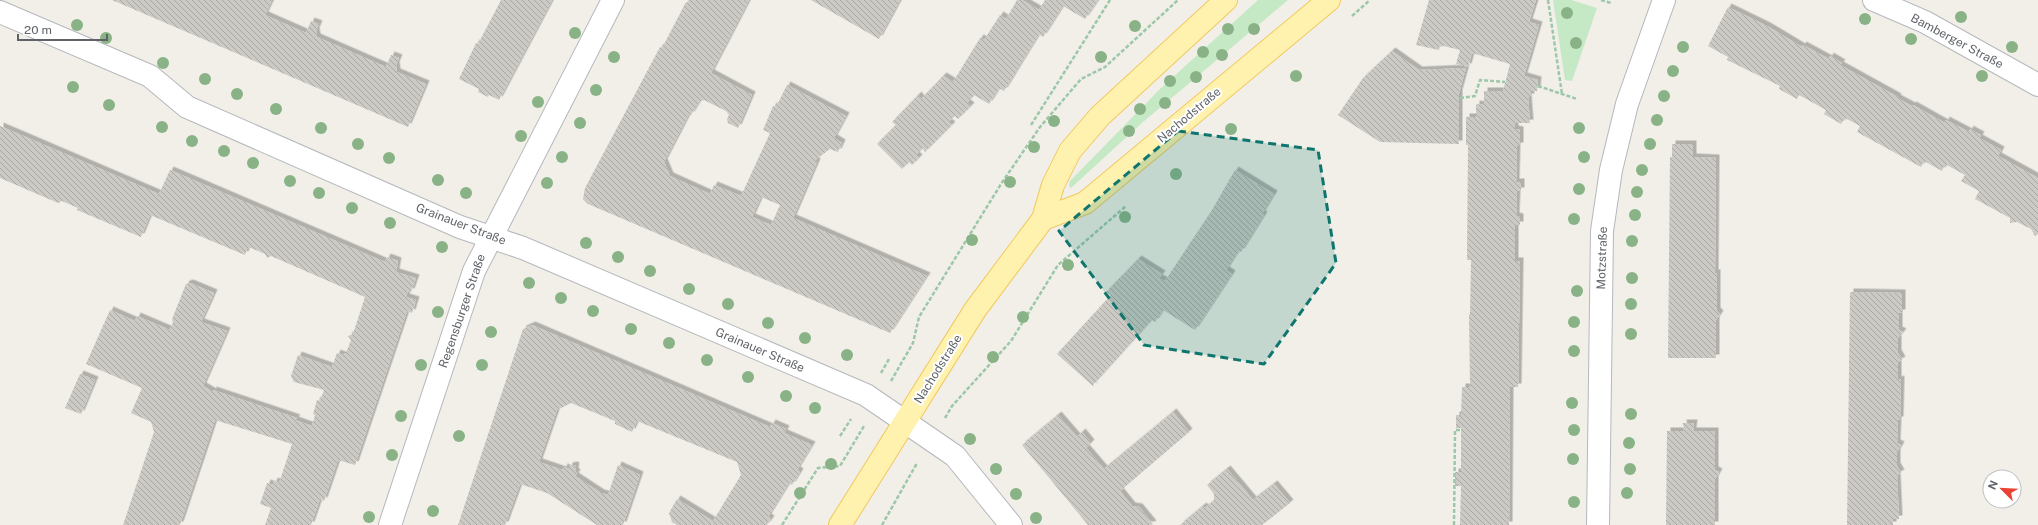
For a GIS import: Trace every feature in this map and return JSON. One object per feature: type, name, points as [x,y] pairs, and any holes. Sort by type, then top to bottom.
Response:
[{"type":"main road","name":"Nachodstraße","points":[[840,525],[975,310],[1043,220],[1053,185],[1070,151],[1100,116],[1226,0]]},
{"type":"main road","name":"Nachodstraße","points":[[1043,220],[1085,203],[1329,0]]},
{"type":"street","name":"Regensburger Straße","points":[[390,525],[474,271],[490,236],[613,0]]},
{"type":"street","name":"Motzstraße","points":[[1598,525],[1602,231],[1611,170],[1627,104],[1664,0]]},
{"type":"street","name":"Bamberger Straße","points":[[1874,0],[1925,22],[2038,84]]},
{"type":"street","name":"Grainauer Straße","points":[[0,12],[150,76],[187,107],[460,226],[523,248],[866,396],[954,456],[1011,525]]},
{"type":"path","points":[[1031,125],[1110,0]]},
{"type":"path","points":[[908,352],[914,343],[919,317],[1001,184],[1040,127],[1081,79],[1105,67],[1178,0]]},
{"type":"path","points":[[1351,17],[1370,0]]},
{"type":"path","points":[[1548,0],[1562,94]]},
{"type":"path","points":[[1601,0],[1611,3]]},
{"type":"path","points":[[1460,98],[1475,96],[1480,80],[1505,82]]},
{"type":"path","points":[[1538,86],[1577,99]]},
{"type":"path","points":[[965,392],[1011,341],[1058,265],[1128,204]]},
{"type":"path","points":[[880,373],[889,359]]},
{"type":"path","points":[[840,436],[851,419]]},
{"type":"path","points":[[1454,525],[1455,430],[1461,430]]},
{"type":"path","points":[[782,525],[818,468],[840,466],[847,456]]},
{"type":"path","points":[[882,525],[901,489]]},
{"type":"highlighted area","points":[[1178,131],[1318,150],[1336,263],[1264,364],[1144,345],[1059,231]]},
{"type":"green space","points":[[1258,0],[1288,0],[1143,122],[1071,188],[1069,186],[1070,181],[1161,88]]},
{"type":"green space","points":[[1553,0],[1571,0],[1597,8],[1572,81],[1565,80]]},
{"type":"building","points":[[112,0],[272,0],[265,15],[306,33],[311,21],[319,24],[316,31],[317,37],[386,67],[391,55],[399,58],[396,65],[397,72],[426,84],[408,127]]},
{"type":"building","points":[[501,0],[552,0],[499,100],[478,92],[479,89],[459,79],[476,43],[478,44]]},
{"type":"building","points":[[689,0],[749,0],[711,73],[752,95],[738,128],[728,123],[727,119],[729,115],[726,111],[704,100],[699,102],[691,115],[689,114],[664,162],[670,176],[710,194],[714,185],[741,196],[770,133],[763,130],[773,106],[776,107],[787,85],[846,116],[834,138],[842,143],[838,152],[830,149],[815,160],[817,162],[793,218],[927,276],[890,333],[588,204],[583,199],[585,188],[660,47],[662,48],[686,2],[687,3]],"holes":[[[761,197],[780,205],[771,225],[752,217]]]},
{"type":"building","points":[[811,0],[900,0],[879,39]]},
{"type":"building","points":[[1017,0],[1022,0],[1039,10],[1045,0],[1098,0],[1085,19],[1063,6],[1043,37],[1039,34],[1004,91],[999,88],[989,104],[974,95],[967,103],[971,106],[958,119],[955,116],[948,122],[952,125],[925,152],[923,148],[916,155],[919,158],[912,165],[909,162],[902,169],[877,144],[896,125],[892,122],[918,95],[921,99],[943,76],[953,82],[980,38],[984,40],[1000,15],[1006,19]]},
{"type":"building","points":[[1429,0],[1536,0],[1529,22],[1539,25],[1524,76],[1538,80],[1537,91],[1530,91],[1531,97],[1528,97],[1530,123],[1515,123],[1515,129],[1520,130],[1520,146],[1517,146],[1516,182],[1521,182],[1521,191],[1517,191],[1516,216],[1520,217],[1520,225],[1515,225],[1515,261],[1520,261],[1518,387],[1510,387],[1509,525],[1460,525],[1461,486],[1455,486],[1455,472],[1461,472],[1461,428],[1456,428],[1456,415],[1461,415],[1462,387],[1470,387],[1469,314],[1471,260],[1467,260],[1468,145],[1466,145],[1466,117],[1476,117],[1476,104],[1484,105],[1484,91],[1503,91],[1510,64],[1472,53],[1468,67],[1456,64],[1460,50],[1440,45],[1439,50],[1416,45]]},
{"type":"building","points":[[1728,7],[1767,26],[1802,47],[1803,45],[1829,59],[1830,56],[1842,63],[1840,65],[1898,97],[1897,98],[1945,123],[1946,120],[1969,132],[1970,129],[1981,135],[1979,138],[2001,150],[1998,156],[2038,178],[2038,234],[2035,236],[2031,229],[2017,222],[2010,223],[2010,218],[1975,199],[1979,191],[1961,181],[1965,175],[1945,164],[1942,171],[1924,161],[1921,167],[1857,132],[1860,126],[1845,118],[1841,124],[1824,114],[1826,110],[1799,95],[1797,99],[1779,89],[1780,86],[1727,60],[1728,57],[1708,46]]},
{"type":"building","points":[[1392,51],[1419,70],[1466,68],[1459,93],[1459,144],[1380,142],[1338,115],[1363,78]]},
{"type":"building","points":[[0,126],[159,194],[170,170],[385,262],[387,257],[398,261],[396,272],[416,278],[411,292],[408,291],[406,297],[416,300],[412,313],[407,311],[355,465],[338,460],[324,501],[320,499],[311,525],[265,525],[271,508],[260,504],[267,483],[273,485],[274,481],[279,483],[292,444],[215,420],[180,525],[123,525],[154,432],[151,422],[131,413],[142,388],[86,364],[110,310],[135,321],[137,316],[170,330],[173,322],[172,319],[186,284],[190,283],[214,293],[201,322],[227,331],[203,386],[213,392],[213,390],[297,418],[295,420],[312,426],[315,415],[313,414],[317,400],[320,401],[324,390],[294,382],[291,376],[298,355],[332,367],[337,353],[342,355],[346,353],[351,340],[348,336],[353,334],[365,297],[271,256],[267,258],[265,254],[251,248],[247,249],[245,255],[150,215],[141,237],[77,210],[78,208],[62,201],[58,203],[0,178]]},
{"type":"building","points":[[1672,144],[1693,144],[1693,157],[1716,158],[1715,273],[1717,273],[1717,311],[1720,314],[1716,320],[1716,358],[1668,358],[1670,157],[1672,157]]},
{"type":"building","points":[[1235,170],[1274,194],[1262,214],[1264,215],[1241,252],[1239,250],[1226,270],[1232,274],[1195,330],[1163,310],[1155,322],[1152,320],[1093,385],[1094,387],[1057,354],[1111,295],[1106,292],[1138,259],[1162,274],[1159,278],[1165,281],[1212,210]]},
{"type":"building","points":[[1850,292],[1902,293],[1902,313],[1899,313],[1899,330],[1903,332],[1898,338],[1898,353],[1902,360],[1898,362],[1898,380],[1901,379],[1900,420],[1898,420],[1897,443],[1901,445],[1897,452],[1897,466],[1901,473],[1897,475],[1899,519],[1893,519],[1893,525],[1847,525]]},
{"type":"building","points":[[532,325],[770,427],[772,423],[786,429],[784,433],[812,445],[797,470],[800,472],[792,485],[789,483],[768,517],[771,519],[767,525],[677,525],[672,522],[669,513],[677,499],[713,521],[741,475],[737,462],[637,421],[632,432],[615,424],[615,421],[571,403],[557,410],[539,462],[563,470],[564,467],[569,469],[569,466],[574,465],[576,466],[575,471],[577,473],[575,476],[601,493],[608,495],[618,465],[640,475],[623,525],[597,525],[547,493],[520,484],[505,525],[458,525],[523,329]]},
{"type":"building","points":[[80,374],[95,380],[81,414],[65,408]]},
{"type":"building","points":[[1173,412],[1189,432],[1120,491],[1132,506],[1139,507],[1153,524],[1151,525],[1088,525],[1022,445],[1058,415],[1077,437],[1082,432],[1091,443],[1086,448],[1104,469]]},
{"type":"building","points":[[1683,423],[1694,423],[1693,431],[1715,431],[1715,470],[1719,472],[1715,479],[1715,525],[1666,525],[1667,431],[1684,431]]},
{"type":"building","points":[[1227,469],[1253,500],[1274,484],[1290,503],[1262,525],[1180,525],[1203,506],[1205,508],[1214,501],[1214,494],[1207,485]]}]
